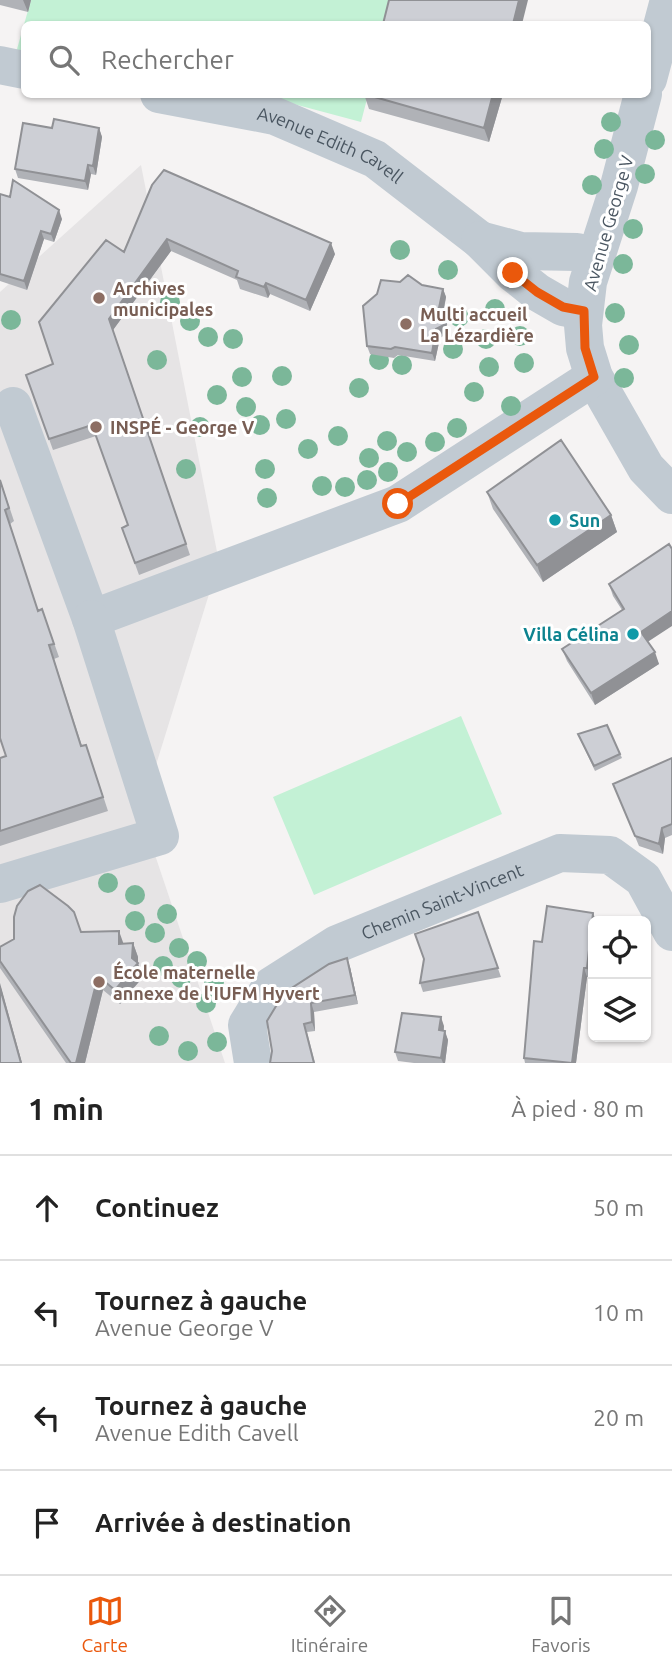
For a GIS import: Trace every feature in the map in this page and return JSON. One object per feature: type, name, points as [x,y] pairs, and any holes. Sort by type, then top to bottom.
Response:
[{"type":"street","points":[[651,67],[668,0]]},
{"type":"street","points":[[0,65],[21,69]]},
{"type":"street","name":"Avenue Edith Cavell","points":[[180,98],[275,116],[375,159],[480,240],[513,273],[537,292],[563,307],[584,311]]},
{"type":"street","name":"Avenue George V","points":[[642,98],[619,186],[588,282],[584,311],[585,348],[594,377],[646,468],[672,495]]},
{"type":"street","name":"Avenue Edith Cavell","points":[[480,240],[521,251],[577,252],[595,256]]},
{"type":"street","points":[[91,619],[398,504],[594,377]]},
{"type":"street","points":[[0,884],[160,836],[91,619],[13,407]]},
{"type":"street","name":"Chemin Saint-Vincent","points":[[253,1063],[247,1026],[271,986],[337,944],[560,853],[610,855],[643,878],[672,932]]},
{"type":"shaded area","name":"INSPÉ - George V","points":[[141,165],[219,562],[133,839],[0,874],[0,292]]},
{"type":"shaded area","name":"École maternelle annexe de l'IUFM Hyvert","points":[[154,852],[225,1063],[0,1063],[0,901]]},
{"type":"green space","points":[[31,0],[395,0],[389,21],[25,21]]},
{"type":"green space","points":[[21,35],[21,57],[15,56]]},
{"type":"green space","points":[[271,98],[367,98],[361,122]]},
{"type":"green space","points":[[461,716],[502,814],[314,895],[273,797]]},
{"type":"building","points":[[389,0],[519,0],[514,21],[384,21]]},
{"type":"building","points":[[378,98],[492,98],[484,128]]},
{"type":"building","points":[[54,119],[99,128],[93,166],[88,165],[85,181],[15,169],[23,123],[52,128]]},
{"type":"building","points":[[164,170],[331,243],[306,300],[266,283],[264,287],[236,277],[238,271],[167,239],[109,319],[186,544],[135,563],[122,528],[128,525],[92,425],[49,439],[26,375],[53,364],[39,322],[106,240],[124,252],[152,185]]},
{"type":"building","points":[[13,180],[59,210],[51,234],[41,231],[24,281],[0,274],[0,194],[10,197]]},
{"type":"building","name":"Multi accueil La Lézardière","points":[[408,275],[422,285],[443,289],[439,308],[446,324],[436,329],[432,353],[367,346],[363,306],[377,294],[381,280],[400,282]]},
{"type":"building","name":"Sun","points":[[561,440],[611,515],[537,565],[487,492]]},
{"type":"building","points":[[0,480],[9,508],[5,510],[38,611],[42,609],[54,644],[49,645],[81,746],[86,745],[103,797],[0,831],[0,758],[6,756],[0,738]]},
{"type":"building","name":"Villa Célina","points":[[669,544],[672,549],[672,611],[641,632],[655,652],[591,693],[562,649],[624,609],[609,584]]},
{"type":"building","points":[[607,725],[620,754],[594,766],[578,734]]},
{"type":"building","points":[[672,758],[672,824],[662,828],[659,844],[635,836],[613,784]]},
{"type":"building","points":[[40,885],[74,912],[81,932],[119,931],[119,944],[133,943],[132,958],[138,963],[115,990],[98,976],[76,1063],[71,1063],[0,961],[0,947],[14,939],[17,906],[28,891]]},
{"type":"building","points":[[547,906],[593,913],[593,916],[588,916],[588,959],[587,968],[584,968],[572,1063],[524,1058],[534,941],[542,942]]},
{"type":"building","points":[[478,912],[498,968],[420,983],[424,959],[415,934]]},
{"type":"building","points":[[347,958],[355,995],[311,1003],[312,1022],[304,1024],[314,1063],[270,1063],[272,1051],[267,1021],[284,993],[329,964]]},
{"type":"building","points":[[0,988],[21,1063],[0,1063]]},
{"type":"building","points":[[402,1013],[441,1017],[439,1030],[445,1031],[441,1058],[395,1052]]},
{"type":"place","name":"Archives municipales","points":[[99,298]]},
{"type":"place","name":"Multi accueil La Lézardière","points":[[406,324]]},
{"type":"place","name":"INSPÉ - George V","points":[[96,427]]},
{"type":"place","name":"Sun","points":[[555,520]]},
{"type":"place","name":"Villa Célina","points":[[633,634]]},
{"type":"place","name":"École maternelle annexe de l'IUFM Hyvert","points":[[99,982]]},
{"type":"route","points":[[398,504],[594,377],[585,348],[584,311],[563,307],[537,292],[513,273]]}]
